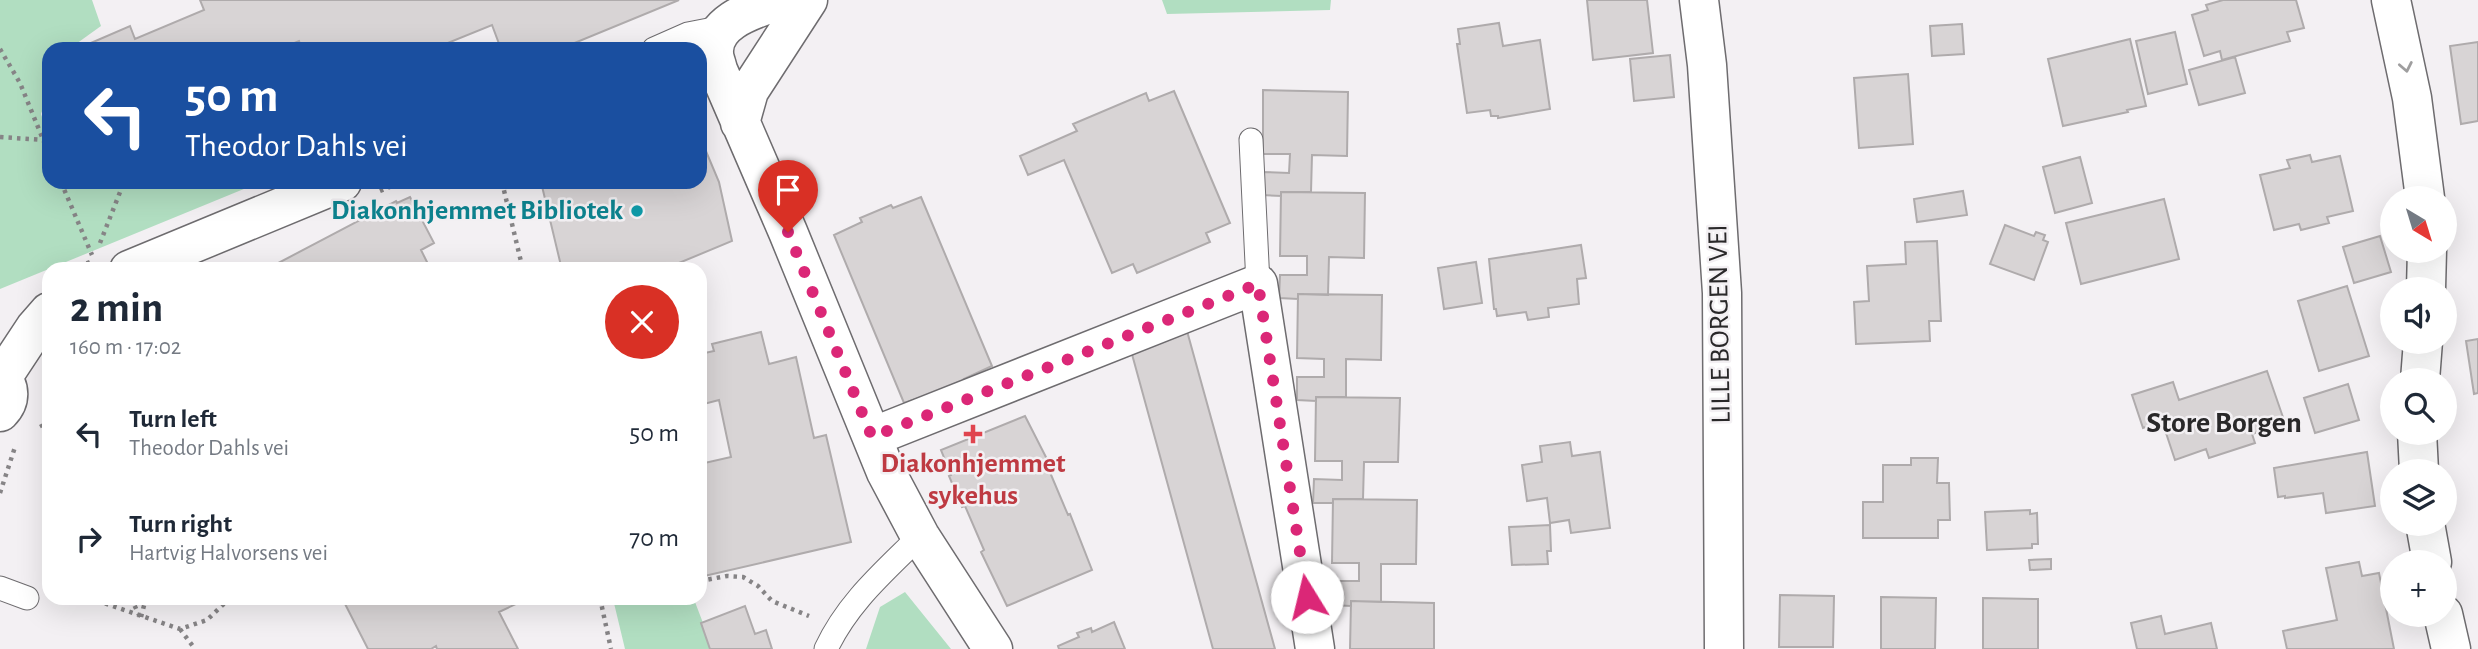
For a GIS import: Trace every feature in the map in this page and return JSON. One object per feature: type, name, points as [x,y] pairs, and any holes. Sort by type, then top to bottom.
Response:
[{"type":"street","points":[[780,0],[743,14],[724,27],[713,52],[718,70],[788,232],[886,472],[920,536],[993,649]]},
{"type":"street","points":[[740,123],[749,91],[808,0]]},
{"type":"street","name":"LILLE BORGEN VEI","points":[[1699,0],[1707,65],[1722,293],[1724,649]]},
{"type":"street","points":[[2391,0],[2412,98],[2423,186]]},
{"type":"street","points":[[114,261],[322,189]]},
{"type":"street","points":[[872,437],[1258,284],[1315,649]]},
{"type":"street","points":[[1,389],[34,328],[42,319]]},
{"type":"street","points":[[2446,627],[2451,649]]},
{"type":"lane","points":[[670,42],[688,34],[724,27]]},
{"type":"lane","points":[[1251,141],[1258,284]]},
{"type":"lane","points":[[826,649],[836,627],[853,603],[920,536]]},
{"type":"lane","points":[[0,588],[27,598]]},
{"type":"path","points":[[0,49],[20,83],[42,135]]},
{"type":"path","points":[[0,137],[42,140]]},
{"type":"path","points":[[64,189],[95,262]]},
{"type":"path","points":[[114,261],[100,241],[121,189]]},
{"type":"path","points":[[504,189],[521,262]]},
{"type":"path","points":[[707,580],[727,576],[743,577],[758,586],[772,601],[836,627]]},
{"type":"path","points":[[108,605],[180,629],[195,649]]},
{"type":"path","points":[[135,605],[141,617]]},
{"type":"path","points":[[141,617],[144,605]]},
{"type":"path","points":[[180,629],[206,620],[222,605]]},
{"type":"path","points":[[602,605],[611,649]]},
{"type":"green space","points":[[0,0],[92,0],[101,26],[79,42],[42,42],[42,189],[244,189],[66,262],[42,262],[42,272],[0,289]]},
{"type":"green space","points":[[1162,0],[1331,0],[1330,10],[1167,14]]},
{"type":"green space","points":[[905,592],[951,649],[866,649],[880,607]]},
{"type":"green space","points":[[614,605],[696,605],[713,649],[625,649]]},
{"type":"building","points":[[200,0],[679,0],[577,42],[498,42],[492,25],[450,42],[93,42],[130,26],[135,39],[204,10]]},
{"type":"building","points":[[1587,0],[1647,0],[1653,53],[1593,60]]},
{"type":"building","points":[[2223,0],[2296,0],[2304,28],[2287,32],[2290,41],[2222,60],[2220,51],[2204,56],[2192,15],[2208,10],[2206,5]]},
{"type":"building","points":[[1499,23],[1503,46],[1540,40],[1550,109],[1498,118],[1491,116],[1490,110],[1467,113],[1457,44],[1460,44],[1458,29]]},
{"type":"building","points":[[1962,24],[1964,54],[1932,56],[1930,26]]},
{"type":"building","points":[[2175,32],[2187,84],[2148,94],[2136,41]]},
{"type":"building","points":[[2130,39],[2146,106],[2063,126],[2048,59]]},
{"type":"building","points":[[2478,42],[2478,121],[2461,124],[2450,46]]},
{"type":"building","points":[[1670,55],[1674,97],[1634,101],[1630,59]]},
{"type":"building","points":[[2235,57],[2245,93],[2199,105],[2189,70]]},
{"type":"building","points":[[1908,74],[1913,144],[1859,148],[1854,78]]},
{"type":"building","points":[[1263,90],[1348,92],[1347,156],[1312,155],[1311,192],[1281,192],[1281,196],[1261,195],[1262,172],[1289,173],[1290,154],[1263,154]]},
{"type":"building","points":[[1174,91],[1230,223],[1206,233],[1210,242],[1137,273],[1133,264],[1112,273],[1064,160],[1028,175],[1020,156],[1077,131],[1073,124],[1146,93],[1149,101]]},
{"type":"building","name":"Diakonhjemmet Bibliotek","points":[[707,154],[719,182],[732,241],[681,262],[560,262],[543,189],[707,189]]},
{"type":"building","points":[[2310,155],[2312,162],[2340,156],[2353,211],[2327,217],[2329,223],[2301,230],[2299,224],[2274,230],[2260,175],[2290,168],[2287,160]]},
{"type":"building","points":[[2080,157],[2092,203],[2055,213],[2043,167]]},
{"type":"building","points":[[1963,191],[1967,215],[1917,222],[1914,199]]},
{"type":"building","points":[[1281,192],[1365,193],[1364,258],[1329,257],[1328,295],[1298,294],[1298,299],[1279,298],[1280,275],[1307,275],[1307,256],[1280,256]]},
{"type":"building","points":[[410,197],[434,243],[421,250],[427,262],[280,262],[396,201],[397,203]]},
{"type":"building","points":[[921,197],[992,366],[964,379],[966,382],[904,403],[834,235],[862,222],[860,218],[891,205],[893,208]]},
{"type":"building","points":[[2164,199],[2179,259],[2081,284],[2066,223]]},
{"type":"building","points":[[2005,225],[2034,236],[2036,232],[2045,235],[2043,240],[2048,242],[2034,280],[1990,264]]},
{"type":"building","points":[[2380,236],[2380,263],[2388,263],[2391,272],[2354,283],[2343,247]]},
{"type":"building","points":[[1937,241],[1941,321],[1929,321],[1930,341],[1856,344],[1854,302],[1869,301],[1867,266],[1906,264],[1905,242]]},
{"type":"building","points":[[1581,245],[1586,278],[1577,279],[1579,304],[1548,308],[1549,317],[1528,320],[1526,312],[1497,316],[1489,259]]},
{"type":"building","points":[[1476,262],[1482,303],[1444,309],[1438,268]]},
{"type":"building","points":[[2347,286],[2369,356],[2319,371],[2298,301]]},
{"type":"building","points":[[1298,294],[1382,295],[1381,360],[1346,359],[1346,397],[1316,397],[1316,401],[1297,400],[1297,377],[1324,377],[1324,359],[1297,358]]},
{"type":"building","points":[[1187,331],[1275,649],[1213,649],[1130,347]]},
{"type":"building","points":[[761,332],[769,364],[796,357],[814,438],[826,435],[851,542],[707,575],[707,462],[731,457],[719,400],[707,403],[707,352],[714,351],[712,344]]},
{"type":"building","points":[[2478,339],[2478,393],[2474,394],[2466,341]]},
{"type":"building","points":[[2267,371],[2285,423],[2252,434],[2255,443],[2209,458],[2206,449],[2175,460],[2162,421],[2143,428],[2132,395],[2173,382],[2179,400]]},
{"type":"building","points":[[2348,384],[2359,420],[2315,433],[2304,398]]},
{"type":"building","points":[[1316,397],[1400,398],[1398,462],[1364,462],[1363,499],[1333,499],[1333,503],[1313,503],[1314,479],[1342,480],[1342,461],[1315,461]]},
{"type":"building","points":[[1025,416],[1052,469],[1049,470],[1092,570],[1007,606],[981,552],[984,550],[965,506],[962,507],[941,450]]},
{"type":"building","points":[[1570,442],[1572,456],[1600,452],[1610,528],[1571,533],[1569,520],[1550,523],[1547,498],[1527,501],[1522,465],[1542,462],[1540,446]]},
{"type":"building","points":[[2367,452],[2375,506],[2326,513],[2323,493],[2278,497],[2274,468]]},
{"type":"building","points":[[1911,458],[1938,458],[1937,483],[1949,483],[1950,520],[1938,520],[1938,538],[1863,538],[1863,502],[1883,502],[1883,465],[1911,465]]},
{"type":"building","points":[[1333,499],[1417,500],[1416,564],[1381,564],[1381,602],[1351,601],[1351,606],[1331,605],[1332,581],[1359,581],[1359,563],[1332,563]]},
{"type":"building","points":[[2030,510],[2030,514],[2037,513],[2038,544],[2032,544],[2032,548],[1987,550],[1985,512]]},
{"type":"building","points":[[1550,525],[1551,551],[1547,551],[1548,564],[1512,565],[1509,527]]},
{"type":"building","points":[[2051,559],[2051,569],[2030,570],[2029,560]]},
{"type":"building","points":[[2359,562],[2362,576],[2379,573],[2380,627],[2390,627],[2394,649],[2287,649],[2283,631],[2337,620],[2326,568]]},
{"type":"building","points":[[1780,595],[1834,596],[1833,647],[1779,647]]},
{"type":"building","points":[[1881,597],[1936,598],[1935,649],[1881,649]]},
{"type":"building","points":[[1983,598],[2038,599],[2038,649],[1983,649]]},
{"type":"building","points":[[1351,601],[1434,603],[1434,649],[1350,649]]},
{"type":"building","points":[[346,605],[514,605],[499,612],[518,649],[437,649],[436,646],[431,649],[368,649]]},
{"type":"building","points":[[745,606],[755,634],[766,630],[772,649],[710,649],[701,623]]},
{"type":"building","points":[[2161,616],[2165,634],[2211,623],[2217,649],[2137,649],[2131,623]]},
{"type":"building","points":[[1114,622],[1125,649],[1059,649],[1058,646],[1079,637],[1077,633],[1091,628],[1092,632]]},
{"type":"place","name":"Diakonhjemmet Bibliotek","points":[[637,211]]},
{"type":"place","name":"Diakonhjemmet sykehus","points":[[973,434]]},
{"type":"district","name":"Store Borgen","points":[[2224,423]]},
{"type":"route","points":[[788,232],[872,437],[1258,284],[1307,597]]}]
